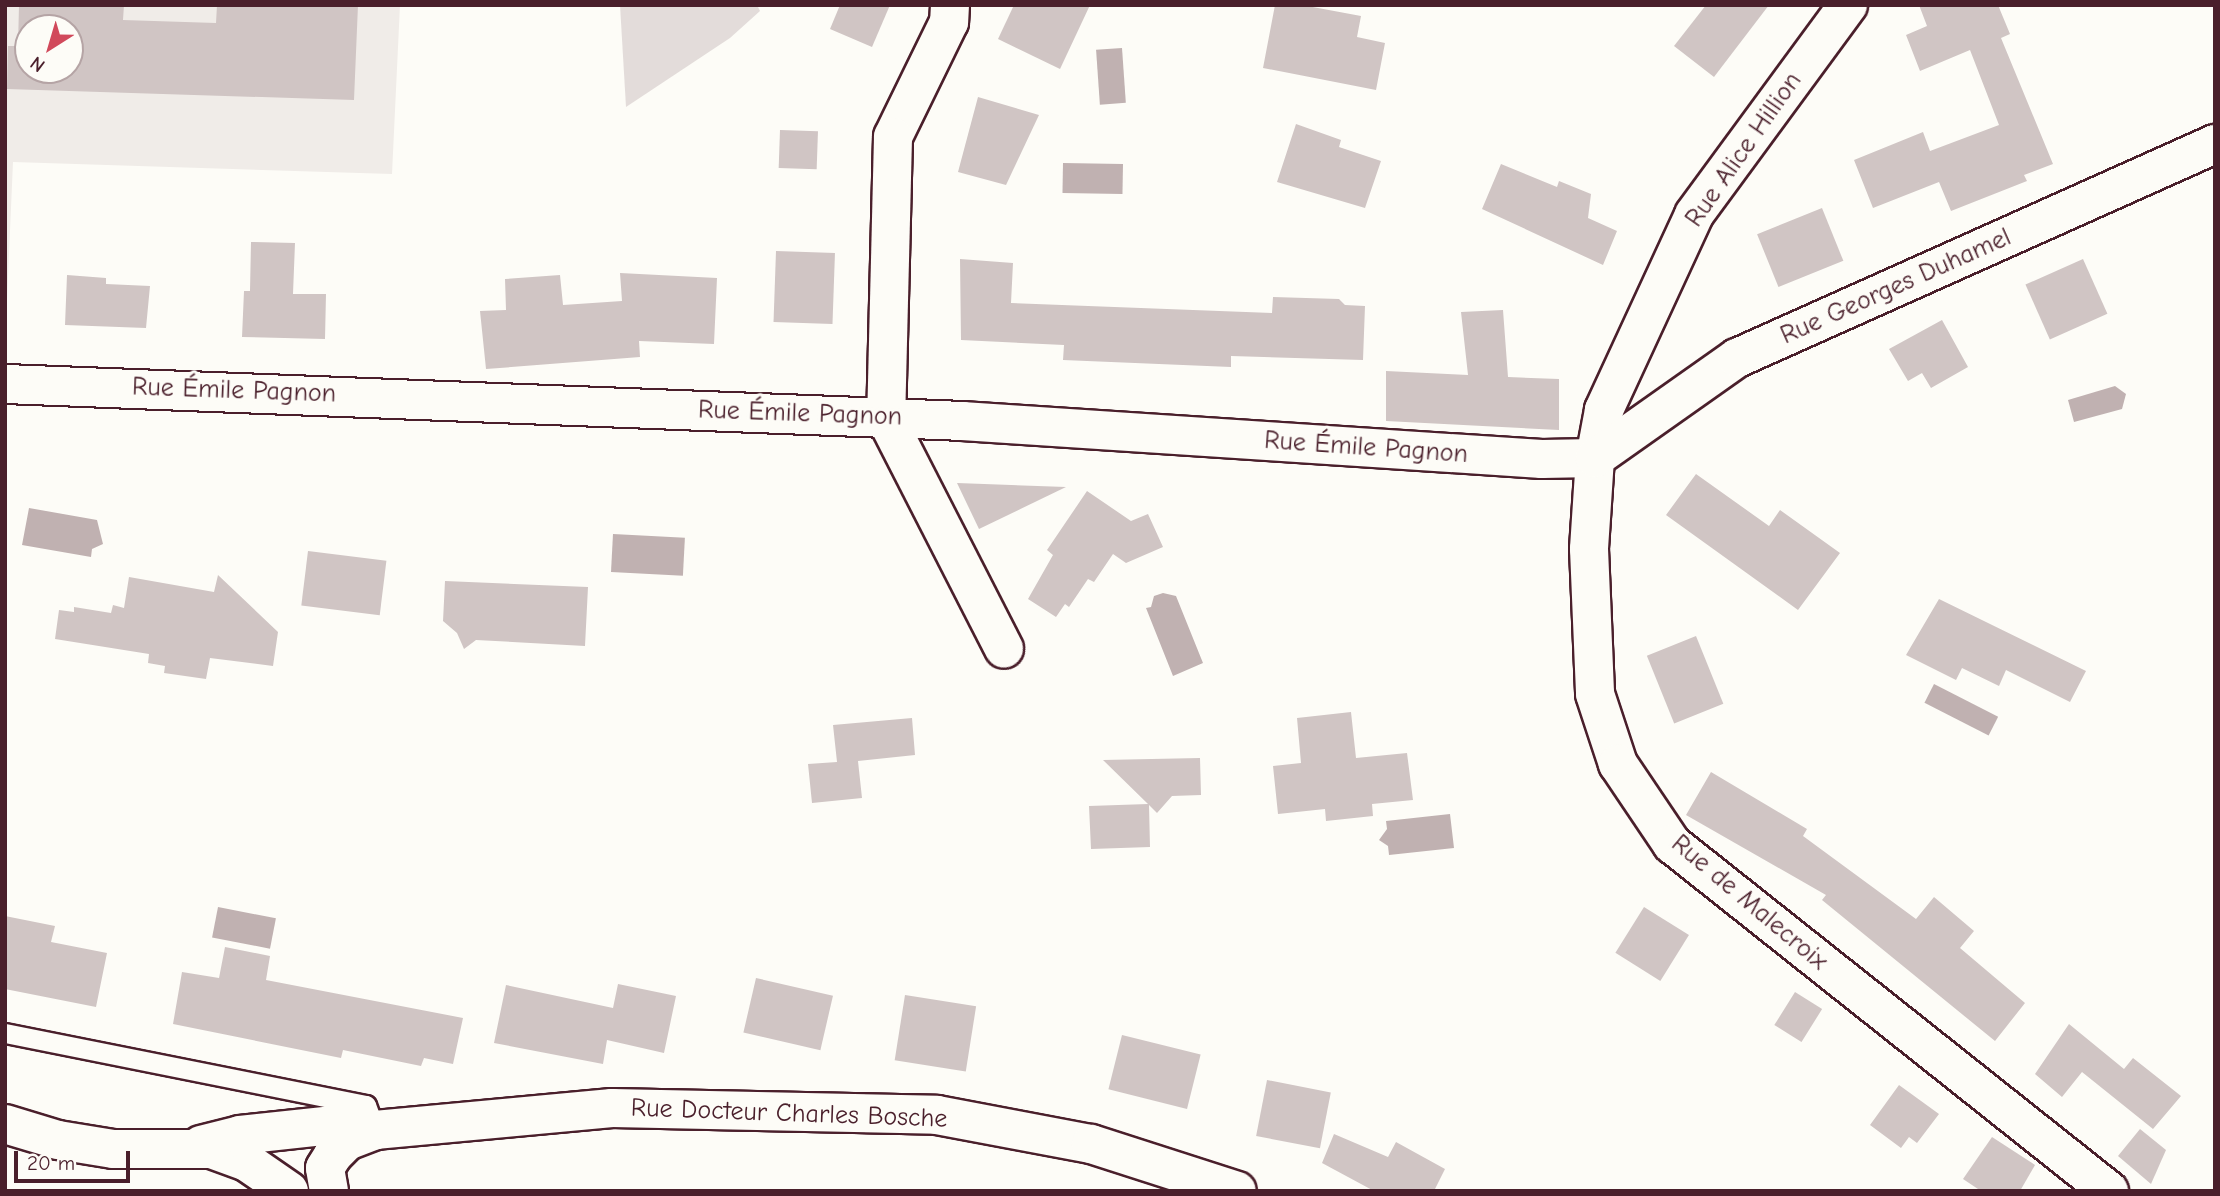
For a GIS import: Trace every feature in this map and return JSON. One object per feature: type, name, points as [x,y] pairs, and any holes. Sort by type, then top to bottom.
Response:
[{"type":"street","points":[[950,5],[949,22],[893,137],[886,418],[1004,649]]},
{"type":"street","name":"Rue Alice Hillion","points":[[1595,458],[1604,410],[1694,215],[1848,5]]},
{"type":"street","name":"Rue Georges Duhamel","points":[[1595,458],[1737,358],[2215,144]]},
{"type":"street","name":"Rue Émile Pagnon","points":[[5,384],[886,418],[1542,460],[1595,458]]},
{"type":"street","name":"Rue de Malecroix","points":[[1595,458],[1589,549],[1595,694],[1618,764],[1672,844],[2109,1191]]},
{"type":"street","name":"Rue Docteur Charles Bosche","points":[[188,1148],[240,1135],[343,1124],[375,1130],[612,1108],[937,1115],[1091,1144],[1237,1191]]},
{"type":"street","points":[[5,1124],[58,1140],[113,1149],[188,1148],[230,1153],[289,1191]]},
{"type":"street","name":"Rue Docteur Charles Bosche","points":[[329,1191],[325,1168],[333,1155],[347,1141],[375,1130]]},
{"type":"lane","points":[[5,1033],[366,1105],[375,1130]]},
{"type":"shaded area","points":[[5,5],[400,5],[392,174],[13,162],[5,346]]},
{"type":"shaded area","points":[[620,5],[757,5],[760,11],[730,38],[626,107]]},
{"type":"shaded area","points":[[1122,48],[1126,103],[1100,105],[1096,50]]},
{"type":"shaded area","points":[[1063,163],[1123,164],[1122,194],[1062,193]]},
{"type":"shaded area","points":[[2115,386],[2126,394],[2122,409],[2074,422],[2068,400]]},
{"type":"shaded area","points":[[29,508],[97,520],[103,544],[92,549],[91,557],[22,545]]},
{"type":"shaded area","points":[[613,534],[685,538],[683,576],[611,572]]},
{"type":"shaded area","points":[[1163,593],[1176,596],[1203,663],[1173,676],[1146,608],[1151,607],[1154,596]]},
{"type":"shaded area","points":[[1934,684],[1998,717],[1989,735],[1924,703]]},
{"type":"shaded area","points":[[1450,814],[1454,848],[1389,855],[1388,846],[1379,840],[1387,829],[1386,821]]},
{"type":"shaded area","points":[[218,907],[276,918],[270,949],[212,937]]},
{"type":"building","points":[[19,5],[124,5],[123,20],[216,23],[217,5],[358,5],[354,100],[7,89],[8,46],[14,46],[14,84],[84,84],[84,14],[19,14]]},
{"type":"building","points":[[840,5],[890,5],[872,47],[830,29]]},
{"type":"building","points":[[1014,5],[1090,5],[1060,69],[998,39]]},
{"type":"building","points":[[1275,5],[1302,5],[1361,16],[1357,37],[1385,43],[1376,90],[1263,68]]},
{"type":"building","points":[[1706,5],[1769,5],[1714,77],[1674,46]]},
{"type":"building","points":[[1919,5],[1998,5],[2010,34],[2001,38],[2053,164],[2024,175],[2027,181],[1951,211],[1939,182],[1873,208],[1854,160],[1923,132],[1930,151],[1999,125],[1970,50],[1920,71],[1906,35],[1927,26]]},
{"type":"building","points":[[978,97],[1039,115],[1006,185],[958,172]]},
{"type":"building","points":[[1296,124],[1341,140],[1339,147],[1381,161],[1365,208],[1277,182]]},
{"type":"building","points":[[780,130],[818,131],[817,169],[779,168]]},
{"type":"building","points":[[1501,164],[1557,187],[1559,181],[1591,194],[1588,218],[1617,231],[1603,265],[1482,209]]},
{"type":"building","points":[[1822,208],[1843,261],[1778,287],[1757,234]]},
{"type":"building","points":[[251,242],[295,243],[293,294],[326,294],[325,339],[242,337],[244,291],[250,291]]},
{"type":"building","points":[[776,251],[835,253],[832,324],[774,322]]},
{"type":"building","points":[[960,259],[1013,263],[1011,303],[1272,313],[1273,297],[1339,299],[1345,305],[1365,306],[1363,360],[1231,356],[1231,367],[1063,360],[1064,345],[961,340]]},
{"type":"building","points":[[2083,259],[2107,314],[2050,339],[2025,285]]},
{"type":"building","points":[[620,273],[717,278],[714,344],[639,341],[640,357],[486,369],[480,311],[506,310],[505,279],[560,275],[563,305],[622,301]]},
{"type":"building","points":[[67,275],[106,278],[106,284],[150,286],[146,328],[65,325]]},
{"type":"building","points":[[1503,310],[1508,377],[1559,379],[1559,430],[1386,421],[1386,371],[1468,375],[1461,312]]},
{"type":"building","points":[[1942,320],[1968,367],[1931,388],[1922,373],[1908,381],[1889,349]]},
{"type":"building","points":[[1696,474],[1769,526],[1780,510],[1840,553],[1798,610],[1666,515]]},
{"type":"building","points":[[957,483],[1066,487],[979,529]]},
{"type":"building","points":[[1087,491],[1131,521],[1148,514],[1163,547],[1126,563],[1113,554],[1094,582],[1088,579],[1069,607],[1065,604],[1056,617],[1028,599],[1053,555],[1047,550]]},
{"type":"building","points":[[308,551],[386,561],[380,615],[301,606]]},
{"type":"building","points":[[218,575],[278,632],[273,666],[210,658],[206,679],[164,673],[165,666],[148,663],[149,654],[55,639],[59,610],[74,612],[74,607],[111,613],[113,605],[124,608],[129,577],[214,592]]},
{"type":"building","points":[[445,581],[588,587],[585,646],[476,640],[464,649],[457,633],[443,621]]},
{"type":"building","points":[[1939,599],[2086,671],[2070,702],[2006,670],[1999,686],[1962,668],[1956,680],[1906,655]]},
{"type":"building","points":[[1696,636],[1723,704],[1674,724],[1647,656]]},
{"type":"building","points":[[1351,712],[1356,758],[1407,753],[1413,800],[1372,804],[1373,816],[1326,821],[1325,809],[1278,814],[1273,766],[1301,763],[1297,718]]},
{"type":"building","points":[[912,718],[915,755],[858,761],[862,798],[812,803],[808,764],[837,762],[833,725]]},
{"type":"building","points":[[1200,758],[1201,795],[1172,796],[1157,813],[1149,805],[1150,847],[1091,849],[1089,806],[1148,804],[1103,760]]},
{"type":"building","points":[[1711,772],[1807,829],[1803,836],[1916,919],[1934,897],[1974,931],[1960,948],[2025,1003],[1995,1041],[1822,900],[1826,895],[1686,815]]},
{"type":"building","points":[[1644,907],[1689,935],[1660,981],[1615,953]]},
{"type":"building","points":[[5,916],[55,926],[51,942],[107,953],[96,1007],[5,989]]},
{"type":"building","points":[[225,947],[270,956],[266,980],[463,1018],[453,1064],[424,1058],[421,1066],[343,1050],[341,1058],[173,1024],[182,972],[219,978]]},
{"type":"building","points":[[756,978],[833,996],[820,1050],[743,1033]]},
{"type":"building","points":[[618,984],[676,996],[664,1053],[607,1040],[603,1064],[494,1043],[506,985],[613,1008]]},
{"type":"building","points":[[1795,992],[1822,1009],[1801,1042],[1774,1025]]},
{"type":"building","points":[[905,995],[976,1006],[966,1071],[895,1060]]},
{"type":"building","points":[[2069,1024],[2124,1069],[2133,1058],[2181,1096],[2153,1129],[2082,1072],[2062,1097],[2035,1074]]},
{"type":"building","points":[[1122,1035],[1201,1055],[1187,1109],[1108,1089]]},
{"type":"building","points":[[1267,1080],[1331,1092],[1320,1148],[1256,1136]]},
{"type":"building","points":[[1899,1085],[1939,1114],[1917,1143],[1909,1137],[1901,1148],[1870,1125]]},
{"type":"building","points":[[2140,1129],[2166,1150],[2151,1184],[2118,1156]]},
{"type":"building","points":[[1334,1134],[1388,1157],[1396,1142],[1445,1169],[1434,1191],[1374,1191],[1322,1163]]},
{"type":"building","points":[[1992,1137],[2035,1165],[2020,1191],[1981,1191],[1963,1179]]}]
